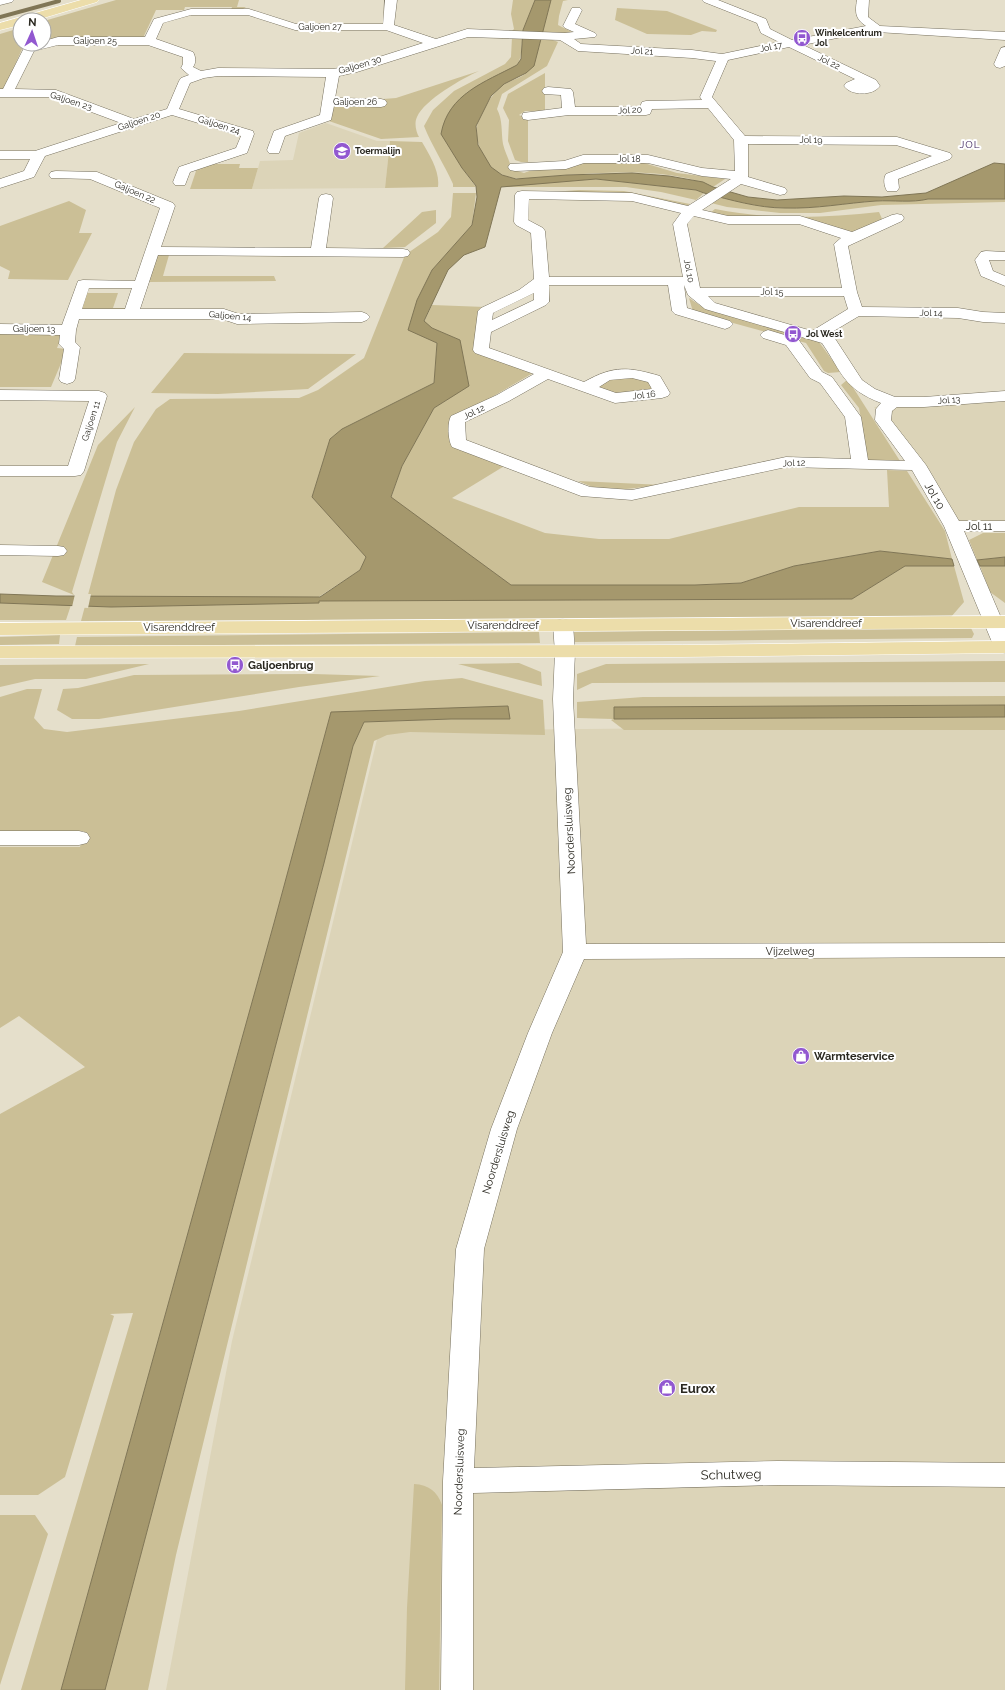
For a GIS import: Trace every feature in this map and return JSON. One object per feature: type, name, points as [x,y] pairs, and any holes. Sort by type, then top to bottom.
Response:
[{"type":"main road","points":[[52,12],[94,0]]},
{"type":"main road","points":[[52,17],[105,0]]},
{"type":"main road","points":[[0,27],[12,23]]},
{"type":"main road","points":[[0,32],[12,28]]},
{"type":"main road","name":"Visarenddreef","points":[[0,629],[999,622]]},
{"type":"main road","points":[[0,652],[565,652],[1004,647]]},
{"type":"street","points":[[0,2],[8,0]]},
{"type":"street","points":[[249,12],[252,0]]},
{"type":"street","points":[[391,0],[391,28],[379,35],[404,44]]},
{"type":"street","name":"Jol 22","points":[[708,0],[762,21],[765,31],[867,81]]},
{"type":"street","points":[[863,0],[860,15],[877,29]]},
{"type":"street","name":"Jol 21","points":[[576,10],[569,26],[610,43]]},
{"type":"street","name":"Galjoen 27","points":[[149,41],[158,21],[178,15],[191,12],[249,12],[295,27],[391,28],[434,42]]},
{"type":"street","name":"Jol 17","points":[[723,58],[736,54],[861,30],[877,29],[1005,36]]},
{"type":"street","name":"Galjoen 30","points":[[201,75],[218,72],[332,76],[434,42],[467,33],[516,35]]},
{"type":"street","name":"Jol 21","points":[[516,35],[565,37],[588,34]]},
{"type":"street","name":"Jol 21","points":[[565,37],[566,40],[578,47],[692,54],[723,58]]},
{"type":"street","name":"Galjoen 25","points":[[52,42],[58,41],[149,41],[189,56],[190,64]]},
{"type":"street","points":[[1000,64],[1005,51]]},
{"type":"street","name":"Galjoen 23","points":[[26,52],[4,93],[52,93],[133,123]]},
{"type":"street","points":[[723,58],[706,97],[741,140],[741,178]]},
{"type":"street","points":[[201,75],[191,72],[187,68],[190,64],[246,64]]},
{"type":"street","name":"Galjoen 20","points":[[0,155],[39,155],[40,153],[172,111],[185,81],[201,75]]},
{"type":"street","points":[[280,79],[332,76]]},
{"type":"street","name":"Galjoen 26","points":[[248,134],[279,134],[326,118],[332,76]]},
{"type":"street","points":[[548,91],[567,92],[569,110]]},
{"type":"street","name":"Galjoen 26","points":[[328,102],[381,102]]},
{"type":"street","name":"Jol 20","points":[[528,116],[569,110],[646,110],[646,105],[711,104]]},
{"type":"street","name":"Galjoen 24","points":[[172,111],[248,134],[242,150],[184,170],[180,182]]},
{"type":"street","points":[[741,140],[765,129]]},
{"type":"street","points":[[274,150],[279,134]]},
{"type":"street","name":"Jol 19","points":[[741,140],[897,141],[915,143],[945,156],[891,176],[892,188]]},
{"type":"street","points":[[63,146],[70,150],[66,160]]},
{"type":"street","points":[[29,174],[39,155]]},
{"type":"street","name":"Jol 18","points":[[515,167],[566,165],[583,159],[648,159],[702,172],[741,178]]},
{"type":"street","points":[[0,184],[29,174],[56,175]]},
{"type":"street","name":"Galjoen 22","points":[[56,175],[92,174],[168,206],[140,284],[131,314]]},
{"type":"street","points":[[0,194],[56,175]]},
{"type":"street","points":[[697,207],[741,178]]},
{"type":"street","points":[[741,178],[780,191]]},
{"type":"street","points":[[586,388],[481,350],[483,330],[541,302],[542,281],[538,231],[521,222],[522,195],[632,197],[697,207],[728,220],[800,220],[853,237]]},
{"type":"street","points":[[318,251],[326,198]]},
{"type":"street","name":"Jol 10","points":[[697,207],[686,215],[680,224],[686,285],[680,311],[792,342],[816,376],[826,380],[853,417],[860,465]]},
{"type":"street","points":[[816,336],[856,311],[850,292],[841,244],[853,237],[897,218]]},
{"type":"street","points":[[153,251],[318,251],[404,253]]},
{"type":"street","points":[[1005,256],[986,256],[982,260],[986,273],[1005,282]]},
{"type":"street","points":[[542,281],[686,285]]},
{"type":"street","name":"Galjoen 13","points":[[67,379],[72,347],[67,344],[68,330],[83,284],[131,284]]},
{"type":"street","name":"Jol 10","points":[[686,285],[710,306],[828,340],[851,375],[862,387],[876,396],[893,402]]},
{"type":"street","name":"Jol 15","points":[[686,285],[850,292]]},
{"type":"street","name":"Jol 14","points":[[856,311],[958,313],[982,317],[1005,318]]},
{"type":"street","name":"Galjoen 14","points":[[73,314],[224,314],[238,318],[362,317]]},
{"type":"street","name":"Galjoen 13","points":[[0,329],[68,330]]},
{"type":"street","name":"Jol 12","points":[[546,374],[503,398],[457,420],[458,443],[587,492],[632,495],[786,462],[899,466],[917,465]]},
{"type":"street","points":[[826,380],[851,375]]},
{"type":"street","name":"Galjoen 11","points":[[0,395],[100,396],[75,471],[0,471]]},
{"type":"street","name":"Jol 13","points":[[893,402],[924,402],[1005,396]]},
{"type":"street","name":"Jol 10","points":[[893,402],[884,409],[883,420],[917,465],[953,526],[967,562],[999,622],[1004,647]]},
{"type":"street","points":[[563,484],[582,477]]},
{"type":"street","points":[[652,480],[673,487]]},
{"type":"street","name":"Jol 11","points":[[953,526],[1005,526]]},
{"type":"street","points":[[0,550],[58,551]]},
{"type":"street","name":"Noordersluisweg","points":[[457,1690],[458,1481],[470,1249],[504,1129],[540,1033],[575,952],[563,699],[565,652],[563,625]]},
{"type":"street","points":[[0,838],[79,838]]},
{"type":"street","name":"Vijzelweg","points":[[575,952],[1005,950]]},
{"type":"street","name":"Schutweg","points":[[458,1481],[778,1473],[1005,1475]]},
{"type":"shaded area","points":[[116,0],[239,0],[237,7],[246,7],[243,9],[231,10],[232,7],[185,7],[184,10],[156,10],[143,38],[62,37],[52,40],[52,19]]},
{"type":"shaded area","points":[[513,0],[535,0],[523,31],[512,31],[514,29],[511,14]]},
{"type":"shaded area","points":[[535,0],[551,0],[534,66],[526,73],[504,84],[491,96],[476,126],[478,145],[491,167],[502,175],[516,179],[567,175],[632,173],[669,176],[703,182],[713,187],[748,197],[777,200],[844,196],[882,197],[926,193],[994,163],[1005,164],[1005,199],[876,201],[820,207],[775,208],[744,203],[696,190],[596,179],[501,187],[485,247],[464,255],[448,270],[424,321],[432,328],[460,340],[469,386],[434,408],[402,466],[391,497],[511,585],[695,585],[741,583],[794,566],[880,551],[952,559],[954,566],[905,566],[852,599],[319,601],[319,603],[111,607],[0,603],[0,594],[56,596],[320,597],[360,570],[366,557],[312,497],[330,439],[342,429],[434,383],[437,343],[408,330],[417,300],[432,270],[472,225],[477,197],[476,186],[462,168],[441,134],[445,120],[451,109],[460,99],[481,84],[517,65],[521,59],[523,30]]},
{"type":"shaded area","points":[[551,0],[568,0],[563,1],[558,25],[576,34],[542,32]]},
{"type":"shaded area","points":[[617,8],[667,11],[717,30],[716,32],[702,31],[691,35],[647,34],[615,20]]},
{"type":"shaded area","points":[[12,30],[12,52],[21,52],[3,92],[0,92],[0,34]]},
{"type":"shaded area","points":[[512,37],[523,38],[520,58],[517,65],[466,93],[462,168],[476,187],[453,187],[453,184],[424,126],[433,110],[454,91],[505,64],[511,57]]},
{"type":"shaded area","points":[[541,38],[558,42],[547,66],[502,94],[497,109],[501,122],[503,144],[511,169],[524,173],[540,167],[576,162],[644,163],[677,173],[725,179],[713,187],[697,181],[661,174],[621,172],[518,179],[497,172],[487,162],[480,148],[477,134],[478,123],[487,104],[499,88],[525,74],[535,57]]},
{"type":"shaded area","points":[[479,71],[445,90],[421,110],[416,122],[416,130],[419,137],[381,139],[326,120],[332,103],[396,98]]},
{"type":"shaded area","points":[[545,73],[545,111],[525,111],[519,115],[528,119],[528,162],[521,162],[515,160],[508,141],[509,120],[503,108],[508,94]]},
{"type":"shaded area","name":"Toermalijn","points":[[326,123],[377,141],[390,141],[385,188],[252,189],[260,161],[293,160],[299,133]]},
{"type":"shaded area","points":[[390,141],[422,142],[436,169],[438,187],[385,188]]},
{"type":"shaded area","points":[[240,164],[239,168],[258,168],[252,189],[190,189],[198,165]]},
{"type":"shaded area","points":[[596,179],[696,190],[704,193],[696,200],[661,192],[626,187],[501,187]]},
{"type":"shaded area","points":[[579,190],[624,191],[690,204],[685,207],[628,194],[524,194]]},
{"type":"shaded area","points":[[453,193],[476,193],[472,225],[432,270],[408,329],[437,343],[434,383],[342,429],[330,439],[312,497],[366,557],[360,570],[314,600],[852,599],[905,566],[954,566],[964,602],[951,617],[81,621],[116,490],[134,442],[156,409],[170,399],[299,398],[318,390],[364,358],[405,255],[438,232],[451,217]]},
{"type":"shaded area","points":[[720,197],[744,203],[777,208],[820,207],[877,201],[909,201],[928,199],[1005,199],[1005,202],[881,205],[820,213],[780,213],[727,207],[711,203]]},
{"type":"shaded area","points":[[69,201],[86,210],[79,233],[92,233],[68,280],[8,279],[10,271],[0,266],[0,226]]},
{"type":"shaded area","points":[[715,209],[735,213],[797,217],[838,216],[879,212],[883,221],[852,234],[811,222],[719,217],[710,213]]},
{"type":"shaded area","points":[[436,210],[436,223],[405,247],[383,248],[422,212]]},
{"type":"shaded area","points":[[157,255],[169,255],[163,276],[274,276],[276,281],[148,282]]},
{"type":"shaded area","points":[[84,293],[118,293],[113,308],[126,308],[79,310]]},
{"type":"shaded area","points":[[689,298],[704,308],[819,342],[841,372],[828,373],[824,371],[806,343],[693,312]]},
{"type":"shaded area","points":[[432,305],[485,307],[479,353],[533,373],[454,419],[451,444],[506,465],[452,498],[545,533],[599,539],[669,539],[799,507],[889,507],[887,470],[907,471],[945,531],[952,559],[880,551],[794,566],[741,583],[695,585],[511,585],[391,498],[402,466],[434,408],[447,400],[460,340],[432,328],[424,322]]},
{"type":"shaded area","points":[[63,333],[57,348],[67,349],[51,387],[0,387],[0,334]]},
{"type":"shaded area","points":[[184,353],[356,354],[308,389],[218,394],[151,393]]},
{"type":"shaded area","points":[[629,376],[653,383],[655,394],[620,396],[596,387],[612,377]]},
{"type":"shaded area","points":[[847,380],[900,461],[868,460],[859,408],[841,385]]},
{"type":"shaded area","points":[[1005,394],[1005,527],[953,526],[874,407]]},
{"type":"shaded area","points":[[135,407],[117,442],[72,592],[74,595],[42,582],[98,445]]},
{"type":"shaded area","points":[[578,481],[663,485],[626,489],[595,488]]},
{"type":"shaded area","points":[[983,533],[1005,533],[1005,557],[977,560],[969,540]]},
{"type":"shaded area","points":[[1005,557],[1005,566],[980,566],[977,560]]},
{"type":"shaded area","points":[[980,566],[1005,566],[1005,603],[990,592]]},
{"type":"shaded area","points":[[0,603],[71,605],[66,620],[0,620]]},
{"type":"shaded area","points":[[971,628],[974,634],[972,638],[575,642],[574,632]]},
{"type":"shaded area","points":[[539,632],[540,643],[75,646],[77,637]]},
{"type":"shaded area","points":[[60,635],[59,644],[0,645],[0,637]]},
{"type":"shaded area","points":[[1005,661],[1005,682],[592,683],[577,690],[577,674],[606,664]]},
{"type":"shaded area","points":[[519,663],[541,672],[542,686],[458,664]]},
{"type":"shaded area","points":[[149,664],[86,679],[35,679],[0,687],[0,665]]},
{"type":"shaded area","points":[[313,674],[380,676],[299,687],[99,719],[72,719],[57,710],[63,689],[78,688],[134,675]]},
{"type":"shaded area","points":[[462,678],[543,700],[545,735],[410,732],[387,735],[374,741],[176,1555],[148,1690],[105,1690],[324,863],[353,746],[364,722],[451,719],[510,719],[331,712],[274,923],[61,1690],[21,1690],[133,1313],[110,1314],[114,1316],[65,1477],[38,1495],[0,1495],[0,1114],[85,1067],[19,1016],[0,1028],[0,847],[80,847],[84,831],[0,832],[0,697],[27,689],[42,689],[34,718],[44,729],[67,732],[239,711],[425,681]]},
{"type":"shaded area","points":[[1005,696],[1005,705],[614,707],[615,719],[1005,717],[1005,730],[624,730],[611,720],[613,719],[577,718],[577,702],[643,697]]},
{"type":"shaded area","points":[[1005,705],[1005,717],[614,719],[614,707]]},
{"type":"shaded area","points":[[508,706],[510,719],[451,719],[364,722],[353,746],[324,863],[105,1690],[61,1690],[274,923],[331,712]]},
{"type":"shaded area","points":[[1005,725],[1005,1690],[166,1690],[232,1341],[379,731]]},
{"type":"shaded area","points":[[414,1484],[428,1487],[435,1492],[442,1505],[439,1690],[405,1690],[407,1608]]},
{"type":"shaded area","points":[[0,1515],[35,1515],[48,1534],[0,1685]]},
{"type":"pier","points":[[75,594],[91,594],[88,608],[72,607]]},
{"type":"waterway","points":[[0,17],[59,1]]},
{"type":"place","name":"Winkelcentrum Jol","points":[[802,38]]},
{"type":"place","name":"Toermalijn","points":[[342,151]]},
{"type":"place","name":"Jol West","points":[[793,334]]},
{"type":"place","name":"Galjoenbrug","points":[[235,665]]},
{"type":"place","name":"Warmteservice","points":[[801,1056]]},
{"type":"place","name":"Eurox","points":[[667,1388]]},
{"type":"district","name":"JOL","points":[[970,144]]}]
